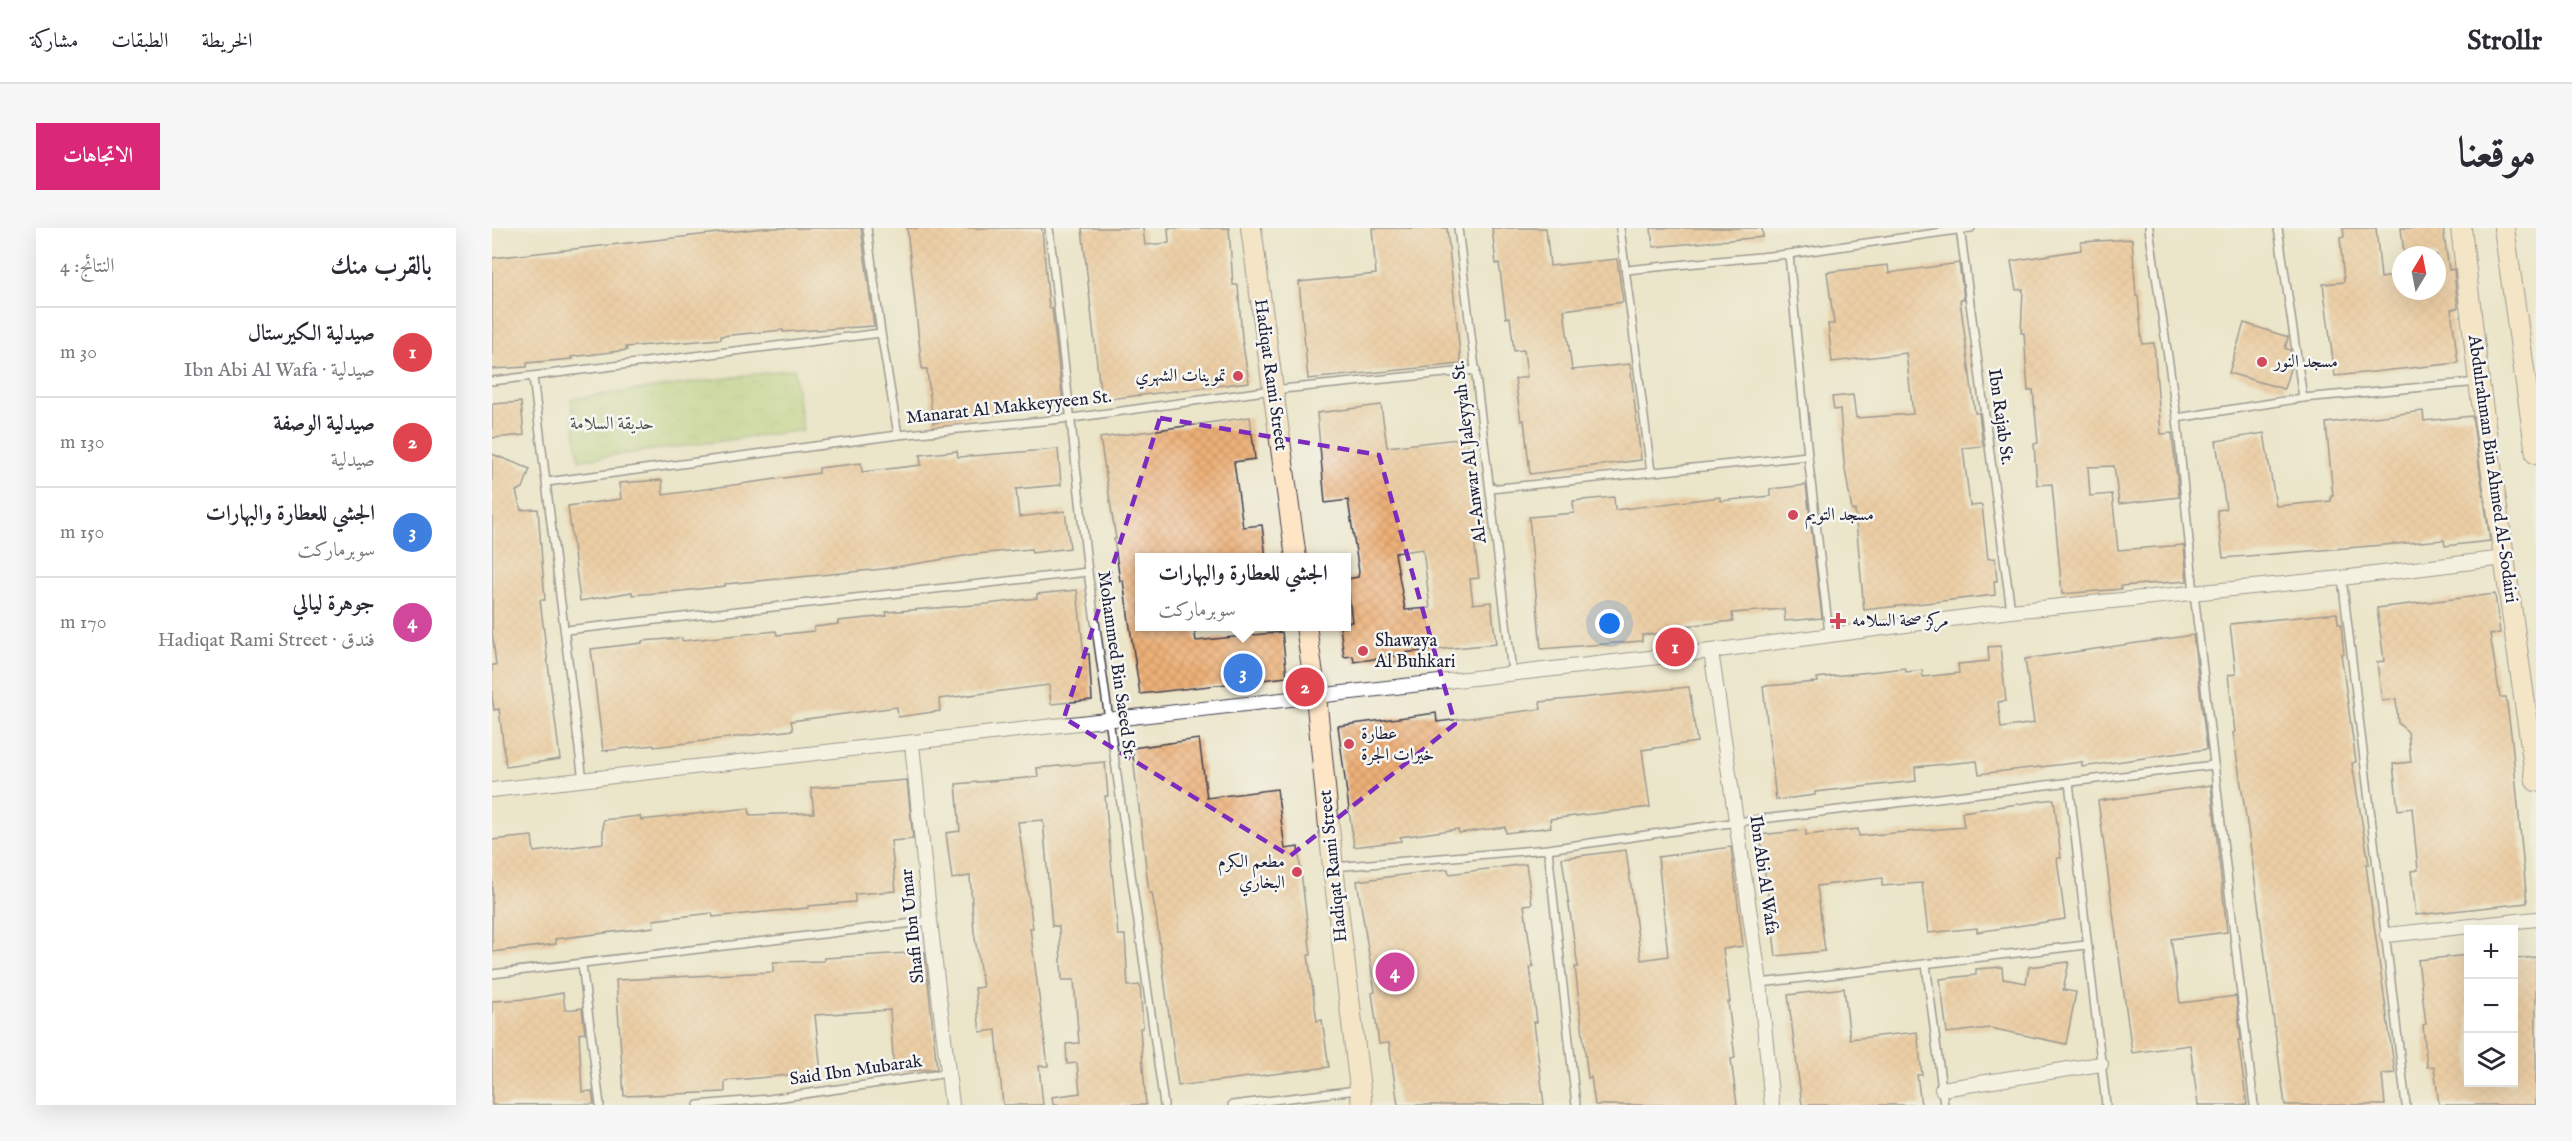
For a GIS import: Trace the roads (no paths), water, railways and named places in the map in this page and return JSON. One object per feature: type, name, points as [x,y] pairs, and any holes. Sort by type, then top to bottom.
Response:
[{"type":"street","name":"Hadiqat Rami Street","points":[[1251,228],[1295,553]]},
{"type":"street","name":"Abdulrahman Bin Ahmed Al-Sodairi","points":[[2461,228],[2479,382],[2536,781]]},
{"type":"street","points":[[2504,228],[2536,454]]},
{"type":"street","points":[[492,790],[912,744],[1512,672],[1711,651],[1829,633],[2011,611],[2342,578],[2504,558]]},
{"type":"street","name":"Hadiqat Rami Street","points":[[1307,631],[1316,696],[1333,867],[1361,1098]]},
{"type":"street","name":"Ibn Abi Al Wafa","points":[[1711,651],[1760,983],[1772,1105]]},
{"type":"street","name":"Shafi Ibn Umar","points":[[912,744],[952,1105]]},
{"type":"street","points":[[2387,935],[2536,919]]},
{"type":"street","points":[[1942,1089],[2101,1064]]},
{"type":"lane","points":[[867,228],[898,435]]},
{"type":"lane","name":"Mohammed Bin Saeed St.","points":[[1048,228],[1088,572],[1164,1105]]},
{"type":"lane","name":"Al-Anwar Al Jaleyyah St.","points":[[1458,228],[1512,672]]},
{"type":"lane","points":[[1620,228],[1651,472]]},
{"type":"lane","name":"Ibn Rajab St.","points":[[1960,228],[2011,611]]},
{"type":"lane","points":[[1626,270],[1789,254],[1971,228]]},
{"type":"lane","points":[[2149,228],[2177,418],[2194,592],[2254,1105]]},
{"type":"lane","points":[[2278,228],[2303,398]]},
{"type":"lane","points":[[1789,254],[1808,456],[1829,633]]},
{"type":"lane","points":[[492,381],[881,333]]},
{"type":"lane","name":"Manarat Al Makkeyyeen St.","points":[[547,482],[898,435],[1071,418],[1272,390],[1476,370]]},
{"type":"lane","points":[[533,376],[583,781]]},
{"type":"lane","points":[[2177,418],[2303,398],[2479,382]]},
{"type":"lane","points":[[1490,489],[1808,456]]},
{"type":"lane","points":[[566,630],[1088,572]]},
{"type":"lane","points":[[2342,578],[2406,1105]]},
{"type":"lane","points":[[1333,867],[1548,849],[1737,822],[2214,765]]},
{"type":"lane","points":[[2069,782],[2106,1105]]},
{"type":"lane","points":[[1548,849],[1576,1105]]},
{"type":"lane","points":[[492,975],[930,921]]},
{"type":"lane","points":[[1760,983],[2086,945]]},
{"type":"lane","points":[[582,964],[600,1105]]},
{"type":"lane","points":[[1926,964],[1944,1105]]},
{"type":"lane","name":"Said Ibn Mubarak","points":[[698,1105],[770,1102],[948,1073]]},
{"type":"lane","points":[[1232,1105],[1361,1098]]},
{"type":"place","name":"مسجد النور","points":[[2262,362]]},
{"type":"place","name":"تموينات الشهري","points":[[1238,376]]},
{"type":"place","name":"مسجد التويم","points":[[1793,515]]},
{"type":"place","name":"مركز صحة السلامه","points":[[1838,621]]},
{"type":"place","name":"صيدلية الكيرستال","points":[[1675,647]]},
{"type":"place","name":"Shawaya Al Buhkari","points":[[1363,651]]},
{"type":"place","name":"الجشي للعطارة والبهارات","points":[[1243,673]]},
{"type":"place","name":"صيدلية الوصفة","points":[[1305,687]]},
{"type":"place","name":"عطارة خيرات الجرة","points":[[1349,744]]},
{"type":"place","name":"مطعم الكرم البخاري","points":[[1297,872]]},
{"type":"place","name":"جوهرة ليالي","points":[[1395,972]]},
{"type":"park label","name":"حديقة السلامة","points":[[612,424]]}]
